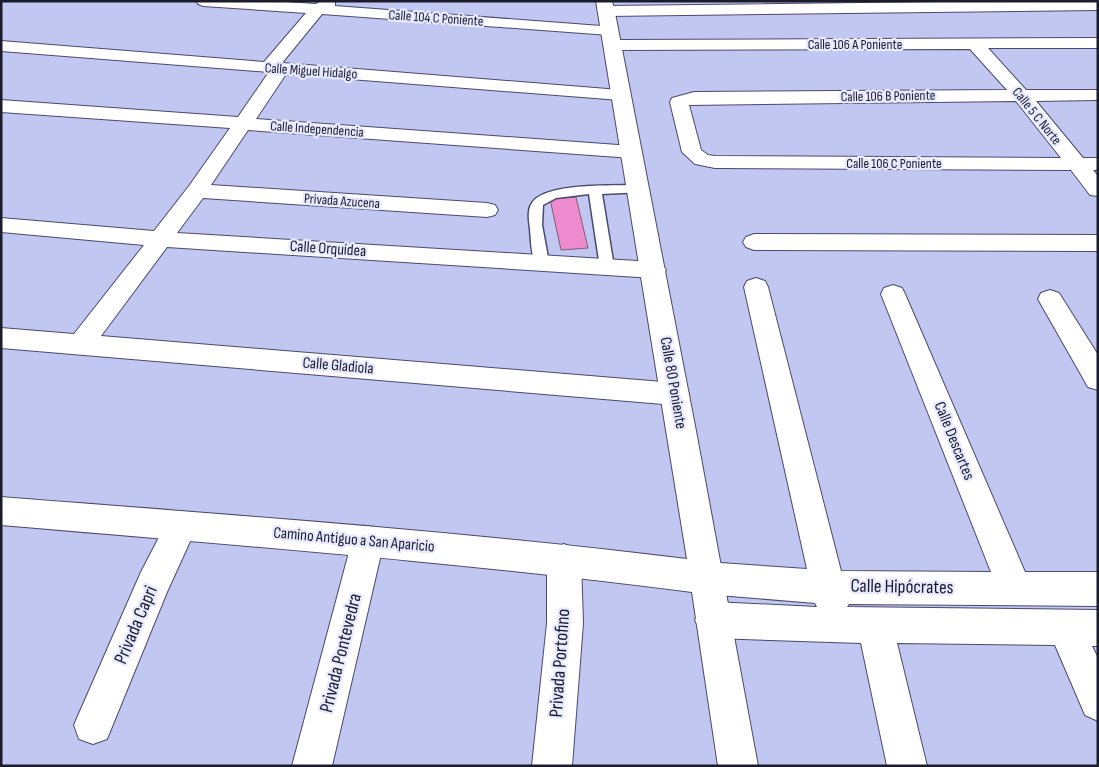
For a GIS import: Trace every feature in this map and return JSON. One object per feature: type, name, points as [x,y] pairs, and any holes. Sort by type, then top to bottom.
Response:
[{"type":"street","name":"Calle 104 C Poniente","points":[[203,1],[317,10],[608,21]]},
{"type":"street","points":[[80,345],[197,191],[242,123],[275,68],[317,10],[335,1]]},
{"type":"street","points":[[608,21],[909,4],[1098,5]]},
{"type":"street","name":"Calle 106 A Poniente","points":[[608,21],[975,44],[1098,43]]},
{"type":"street","name":"Calle 80 Poniente","points":[[608,21],[620,95],[654,270],[738,766]]},
{"type":"street","name":"Calle 5 C Norte","points":[[975,44],[1021,95],[1098,190]]},
{"type":"street","name":"Calle Miguel Hidalgo","points":[[1,46],[620,95]]},
{"type":"street","name":"Calle 106 B Poniente","points":[[692,152],[679,102],[694,98],[1098,95]]},
{"type":"street","name":"Calle Independencia","points":[[1,106],[632,152]]},
{"type":"street","name":"Calle 106 C Poniente","points":[[692,152],[702,160],[715,162],[1098,164]]},
{"type":"street","name":"Privada Azucena","points":[[197,191],[487,210]]},
{"type":"street","name":"Calle Orquídea","points":[[1,225],[160,239],[654,270]]},
{"type":"street","points":[[754,242],[1098,242]]},
{"type":"street","points":[[756,287],[828,587],[839,625]]},
{"type":"street","name":"Calle Descartes","points":[[893,294],[1015,588]]},
{"type":"street","points":[[1050,299],[1098,379]]},
{"type":"street","name":"Calle Gladiola","points":[[1,338],[675,394]]},
{"type":"street","name":"Camino Antiguo a San Aparicio","points":[[1,511],[368,541],[564,560],[706,578]]},
{"type":"street","name":"Privada Capri","points":[[93,725],[181,526]]},
{"type":"street","name":"Privada Pontevedra","points":[[312,766],[368,541]]},
{"type":"street","name":"Privada Portofino","points":[[552,766],[564,623],[564,560]]},
{"type":"street","name":"Calle Hipócrates","points":[[706,578],[828,587],[1098,589]]},
{"type":"street","points":[[714,620],[875,626],[1082,628],[1098,702]]},
{"type":"street","points":[[875,626],[907,766]]},
{"type":"lane","points":[[542,263],[536,214],[537,204],[542,198],[562,192],[639,190]]},
{"type":"lane","points":[[596,191],[607,267]]},
{"type":"building","points":[[576,197],[588,248],[561,250],[550,199]]}]
